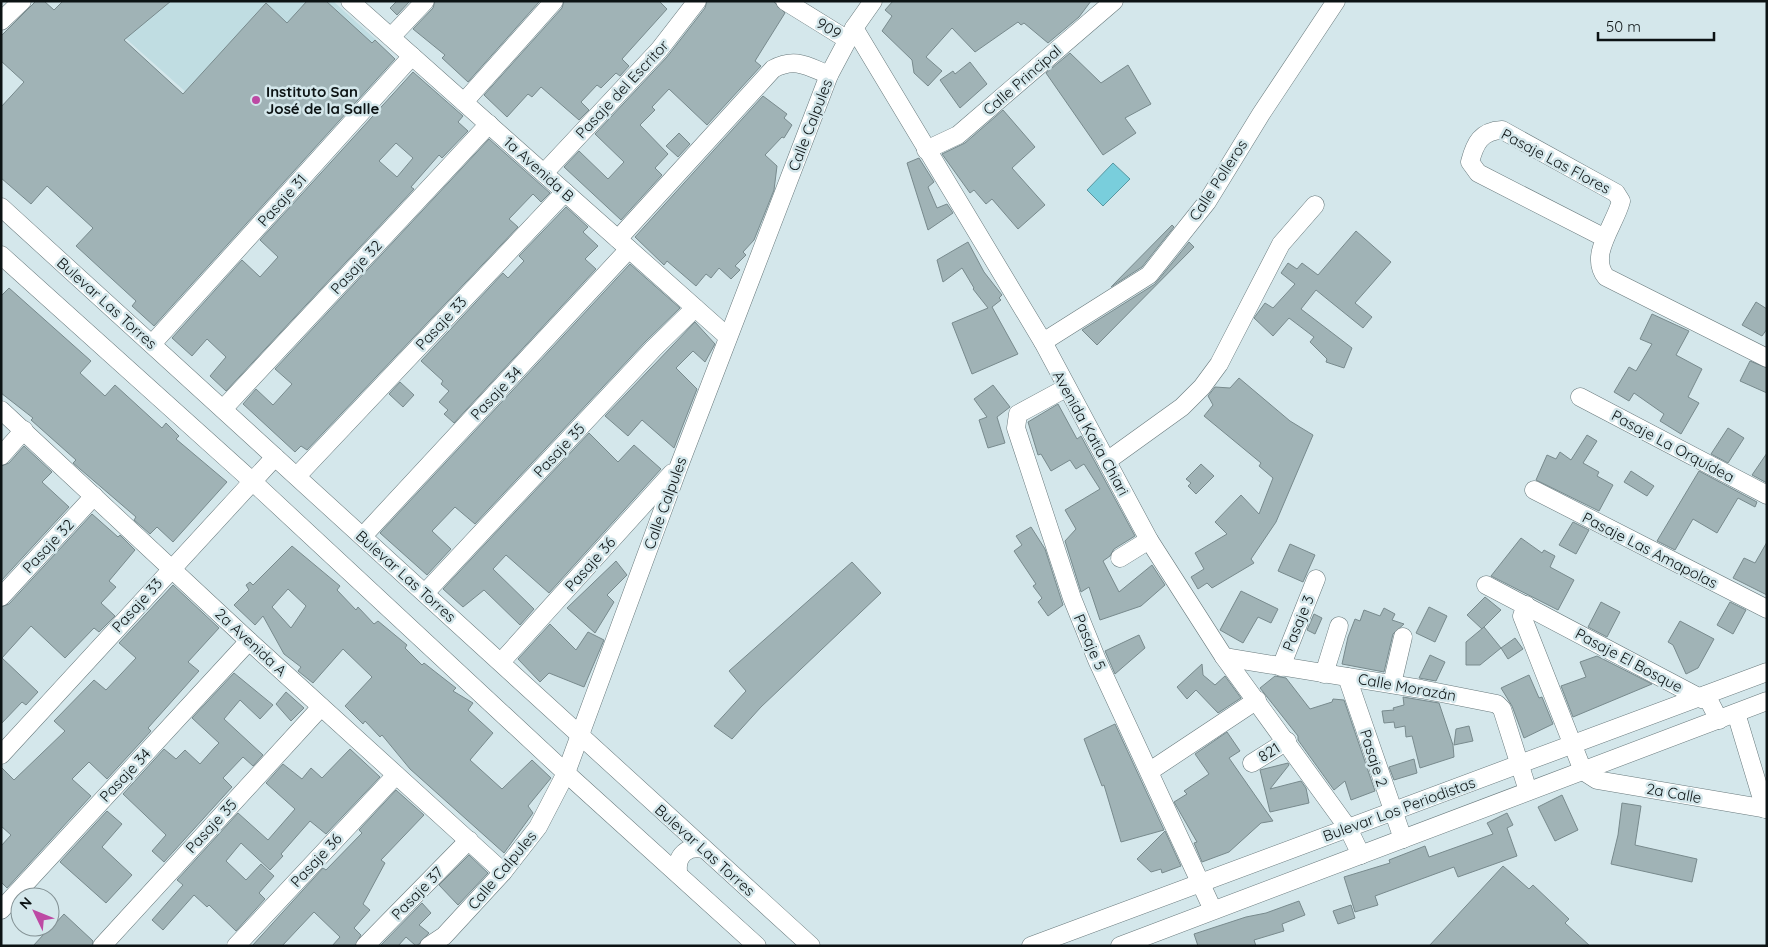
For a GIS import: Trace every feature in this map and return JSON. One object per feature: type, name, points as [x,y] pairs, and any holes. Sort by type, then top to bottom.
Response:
[{"type":"street","points":[[1,21],[22,1]]},
{"type":"street","name":"1a Avenida B","points":[[350,1],[728,337]]},
{"type":"street","points":[[391,37],[425,1]]},
{"type":"street","points":[[464,102],[554,1]]},
{"type":"street","name":"Pasaje del Escritor","points":[[544,173],[660,50],[697,1]]},
{"type":"street","name":"909","points":[[785,1],[851,34]]},
{"type":"street","points":[[851,34],[873,1]]},
{"type":"street","name":"Calle Principal","points":[[926,150],[958,135],[1114,1]]},
{"type":"street","name":"Calle Polleros","points":[[1043,342],[1149,275],[1207,202],[1260,114],[1336,1]]},
{"type":"street","name":"Calle Calpules","points":[[429,946],[444,936],[503,872],[538,827],[566,773],[679,466],[829,75],[851,34]]},
{"type":"street","name":"Avenida Katia Chiari","points":[[851,34],[926,150],[1043,342],[1149,540],[1224,657],[1287,741],[1348,828],[1361,855]]},
{"type":"street","name":"Pasaje 31","points":[[152,344],[412,56]]},
{"type":"street","name":"Pasaje 34","points":[[363,536],[623,244],[773,69],[786,62],[806,66],[829,75]]},
{"type":"street","name":"Pasaje 32","points":[[223,409],[489,124]]},
{"type":"street","name":"Pasaje Las Flores","points":[[1605,238],[1478,172],[1470,162],[1472,152],[1482,136],[1491,130],[1502,130],[1616,193],[1621,201],[1617,216],[1605,238],[1599,259],[1600,270],[1606,277],[1767,358]]},
{"type":"street","name":"Pasaje 33","points":[[297,476],[565,192]]},
{"type":"street","points":[[1107,461],[1182,407],[1202,387],[1219,364],[1281,244],[1315,205]]},
{"type":"street","name":"Bulevar Las Torres","points":[[1,207],[811,946]]},
{"type":"street","points":[[1,255],[252,481],[566,773],[678,872],[756,946]]},
{"type":"street","name":"Pasaje 35","points":[[424,592],[653,349],[696,308]]},
{"type":"street","name":"Pasaje 5","points":[[1066,388],[1018,414],[1016,428],[1072,598],[1097,660],[1202,882],[1213,910]]},
{"type":"street","name":"Pasaje La Orquídea","points":[[1580,397],[1767,495]]},
{"type":"street","name":"2a Avenida A","points":[[1,410],[172,567],[249,641],[503,872]]},
{"type":"street","points":[[1,456],[24,430]]},
{"type":"street","name":"Pasaje 33","points":[[1,754],[275,457]]},
{"type":"street","name":"Pasaje 36","points":[[501,662],[679,466]]},
{"type":"street","name":"Pasaje Las Amapolas","points":[[1534,490],[1767,610]]},
{"type":"street","name":"Pasaje 32","points":[[1,597],[94,496]]},
{"type":"street","points":[[1120,558],[1149,540]]},
{"type":"street","name":"Pasaje 3","points":[[1281,667],[1316,579]]},
{"type":"street","name":"Pasaje El Bosque","points":[[1486,584],[1702,698],[1706,695]]},
{"type":"street","points":[[1526,605],[1522,616],[1583,771]]},
{"type":"street","points":[[1324,674],[1339,626]]},
{"type":"street","points":[[1392,684],[1403,637]]},
{"type":"street","name":"Pasaje 34","points":[[1,910],[249,641]]},
{"type":"street","name":"Calle Morazán","points":[[1224,657],[1392,684],[1497,704],[1502,708],[1528,792]]},
{"type":"street","name":"Bulevar Los Periodistas","points":[[1031,946],[1767,672]]},
{"type":"street","name":"Pasaje 2","points":[[1347,677],[1403,839]]},
{"type":"street","points":[[1706,695],[1719,720]]},
{"type":"street","points":[[1150,771],[1257,700]]},
{"type":"street","name":"Bulevar Los Periodistas","points":[[1120,946],[1767,701]]},
{"type":"street","name":"Pasaje 35","points":[[102,946],[321,707]]},
{"type":"street","points":[[1736,713],[1766,809]]},
{"type":"street","name":"821","points":[[1252,763],[1287,741]]},
{"type":"street","name":"2a Calle","points":[[1583,771],[1597,780],[1766,809]]},
{"type":"street","name":"Pasaje 36","points":[[236,946],[396,774]]},
{"type":"street","name":"Pasaje 37","points":[[366,946],[469,840]]},
{"type":"street","points":[[678,872],[678,860],[681,854],[692,848],[704,849]]},
{"type":"shaded area","name":"Instituto San José de la Salle","points":[[90,1],[333,1],[376,40],[261,159],[87,4]]},
{"type":"water","points":[[1113,163],[1130,179],[1103,206],[1087,190]]},
{"type":"building","points":[[36,1],[44,1],[54,10],[63,1],[171,1],[124,40],[183,94],[266,3],[287,23],[307,1],[326,1],[372,43],[375,40],[395,59],[154,326],[132,306],[136,301],[76,246],[93,228],[47,186],[31,204],[1,178],[1,107],[24,82],[1,61],[1,36]]},
{"type":"building","points":[[397,1],[410,1],[397,15],[390,8]]},
{"type":"building","points":[[435,1],[539,2],[468,82],[442,58],[445,55],[413,29],[433,8]]},
{"type":"building","points":[[564,1],[659,1],[667,9],[622,59],[629,66],[620,76],[616,73],[601,88],[597,85],[581,102],[589,110],[579,120],[541,87],[532,97],[528,94],[507,117],[484,95],[562,8]]},
{"type":"building","points":[[707,1],[773,1],[785,13],[755,61],[761,66],[707,125],[669,89],[652,107],[655,110],[640,125],[668,154],[655,168],[662,175],[621,220],[564,167],[579,151],[608,179],[624,162],[595,134],[667,57],[705,8]]},
{"type":"building","points":[[893,1],[1091,1],[1079,17],[1048,43],[1024,23],[1021,25],[1018,22],[975,52],[952,28],[926,57],[942,71],[928,86],[914,73],[912,60],[882,31],[892,16],[885,10]]},
{"type":"building","points":[[1070,53],[1101,83],[1128,65],[1151,104],[1125,118],[1136,133],[1103,155],[1046,73]]},
{"type":"building","points":[[970,62],[987,84],[960,108],[940,80],[953,71],[955,74]]},
{"type":"building","points":[[413,72],[463,116],[458,122],[468,131],[442,158],[439,155],[411,187],[414,189],[226,391],[210,376],[226,357],[207,339],[192,356],[172,338],[242,260],[260,277],[278,257],[260,240]],"holes":[[[396,143],[413,158],[397,177],[379,161]]]},
{"type":"building","points":[[763,96],[787,114],[784,118],[792,125],[784,138],[782,137],[765,155],[777,166],[774,190],[754,240],[743,252],[746,255],[735,266],[740,270],[731,279],[719,268],[711,278],[706,274],[696,286],[667,261],[664,265],[635,237]]},
{"type":"building","points":[[1003,110],[1035,147],[1012,168],[1045,205],[1018,229],[992,199],[986,204],[974,190],[970,193],[942,154],[965,143]]},
{"type":"building","points":[[679,133],[690,144],[678,157],[666,146]]},
{"type":"building","points":[[489,139],[550,193],[541,202],[533,194],[509,219],[518,227],[307,450],[301,446],[295,452],[243,404],[256,389],[273,405],[292,384],[275,369]]},
{"type":"building","points":[[919,158],[934,182],[928,187],[937,208],[947,204],[953,213],[928,230],[907,163]]},
{"type":"building","points":[[566,207],[588,227],[583,232],[598,246],[585,259],[596,269],[454,423],[444,414],[448,410],[439,402],[449,391],[441,384],[443,381],[421,361],[503,273],[508,278],[524,261],[519,256]]},
{"type":"building","points":[[1172,225],[1174,227],[1142,267],[1111,287]]},
{"type":"building","points":[[1356,231],[1391,262],[1355,303],[1372,317],[1363,328],[1316,290],[1301,309],[1352,348],[1344,368],[1326,362],[1327,359],[1310,342],[1314,337],[1289,318],[1273,336],[1254,318],[1265,303],[1273,308],[1295,284],[1281,273],[1288,263],[1297,269],[1302,263],[1318,275]]},
{"type":"building","points":[[968,242],[984,272],[1002,295],[999,298],[1001,300],[992,307],[1018,354],[972,374],[952,323],[988,308],[973,289],[962,268],[943,282],[937,260]]},
{"type":"building","points":[[1189,242],[1194,247],[1097,345],[1082,330],[1155,284]]},
{"type":"building","points":[[630,264],[680,308],[645,342],[475,524],[455,507],[432,531],[451,549],[427,575],[380,533]]},
{"type":"building","points":[[9,288],[91,361],[80,373],[105,396],[115,385],[162,428],[166,423],[179,436],[176,439],[227,482],[173,542],[157,527],[150,534],[134,520],[136,517],[73,463],[76,460],[31,420],[33,418],[1,393],[1,296]]},
{"type":"building","points":[[1756,302],[1767,309],[1767,329],[1762,336],[1742,325]]},
{"type":"building","points":[[1652,314],[1689,331],[1676,355],[1702,369],[1688,397],[1699,403],[1681,434],[1660,421],[1664,414],[1634,393],[1629,401],[1614,392],[1629,367],[1636,371],[1652,344],[1640,339]]},
{"type":"building","points":[[695,322],[715,344],[705,362],[693,351],[676,368],[697,389],[674,448],[642,420],[628,436],[605,416]]},
{"type":"building","points":[[1750,361],[1767,368],[1767,393],[1740,381]]},
{"type":"building","points":[[1239,378],[1290,421],[1313,435],[1276,522],[1251,559],[1254,563],[1212,588],[1207,583],[1198,589],[1191,577],[1204,569],[1195,553],[1227,534],[1215,522],[1241,495],[1259,514],[1273,478],[1259,466],[1261,463],[1204,416],[1213,405],[1208,396],[1215,387],[1230,388]]},
{"type":"building","points":[[400,382],[414,395],[403,407],[389,394]]},
{"type":"building","points":[[993,385],[1010,407],[997,417],[1005,443],[988,448],[979,420],[987,417],[974,399]]},
{"type":"building","points":[[1058,404],[1077,439],[1081,436],[1135,536],[1114,549],[1110,556],[1103,561],[1119,592],[1152,565],[1165,585],[1141,606],[1100,620],[1089,587],[1081,592],[1065,541],[1076,529],[1065,510],[1100,489],[1084,464],[1076,469],[1070,460],[1051,471],[1041,454],[1038,455],[1028,422]]},
{"type":"building","points":[[1728,428],[1744,438],[1728,463],[1711,454]]},
{"type":"building","points":[[589,433],[618,462],[634,445],[661,469],[549,593],[506,555],[493,569],[534,609],[520,625],[484,590],[463,607],[443,589]]},
{"type":"building","points":[[1587,435],[1597,441],[1583,463],[1599,472],[1597,476],[1613,485],[1599,511],[1536,480],[1547,455],[1556,459],[1560,452],[1571,460]]},
{"type":"building","points":[[24,446],[52,472],[42,482],[69,507],[1,581],[1,466],[9,463]]},
{"type":"building","points":[[1767,453],[1767,483],[1752,475]]},
{"type":"building","points":[[1201,464],[1214,476],[1196,494],[1188,486],[1191,483],[1186,479]]},
{"type":"building","points":[[1631,471],[1654,486],[1647,496],[1624,482]]},
{"type":"building","points":[[1699,471],[1757,502],[1755,507],[1738,498],[1717,533],[1693,519],[1675,550],[1657,541]]},
{"type":"building","points":[[92,514],[118,537],[120,535],[135,550],[109,581],[116,587],[101,603],[115,616],[99,632],[94,628],[65,658],[31,626],[2,658],[38,692],[26,705],[22,702],[1,724],[1,607],[9,604]]},
{"type":"building","points":[[1573,522],[1589,530],[1576,554],[1559,545]]},
{"type":"building","points":[[1031,527],[1045,549],[1063,605],[1048,616],[1038,602],[1042,598],[1033,586],[1036,584],[1014,551],[1022,545],[1016,536]]},
{"type":"building","points":[[1521,538],[1542,553],[1544,550],[1555,556],[1550,567],[1574,580],[1558,610],[1491,576]]},
{"type":"building","points":[[1767,542],[1767,595],[1733,578],[1744,558],[1755,563]]},
{"type":"building","points":[[1290,544],[1315,555],[1303,582],[1278,571]]},
{"type":"building","points":[[292,546],[340,586],[337,590],[356,610],[358,607],[374,624],[378,621],[407,645],[405,648],[422,665],[424,663],[456,688],[453,691],[473,703],[468,710],[493,733],[470,760],[502,789],[532,760],[551,778],[528,806],[533,813],[504,853],[410,769],[382,735],[380,737],[365,721],[363,724],[345,706],[372,677],[343,649],[313,683],[298,671],[301,667],[284,654],[263,616],[255,625],[234,605],[249,590],[246,585],[250,582],[253,585]],"holes":[[[288,589],[306,606],[291,628],[272,607]]]},
{"type":"building","points":[[616,561],[627,575],[607,595],[614,602],[595,633],[567,608]]},
{"type":"building","points":[[852,562],[881,593],[761,707],[732,739],[714,726],[746,691],[729,671]]},
{"type":"building","points":[[173,585],[219,628],[188,662],[199,671],[148,728],[151,731],[107,779],[89,762],[72,779],[91,796],[7,888],[1,882],[1,846],[11,835],[1,826],[1,767],[14,780],[65,731],[54,721],[94,680],[106,690],[136,658],[119,643]]},
{"type":"building","points":[[1241,591],[1278,609],[1271,623],[1258,617],[1243,643],[1220,630]]},
{"type":"building","points":[[1485,597],[1501,610],[1482,629],[1467,615]]},
{"type":"building","points":[[1601,602],[1620,612],[1607,637],[1588,627]]},
{"type":"building","points":[[1730,602],[1746,610],[1733,634],[1717,625]]},
{"type":"building","points":[[1429,607],[1447,616],[1435,642],[1416,633]]},
{"type":"building","points":[[1384,608],[1395,614],[1392,620],[1404,624],[1393,634],[1384,672],[1342,664],[1348,637],[1355,619],[1360,621],[1364,610],[1380,616]]},
{"type":"building","points":[[1314,614],[1322,618],[1315,634],[1307,630]]},
{"type":"building","points":[[1680,621],[1714,639],[1698,668],[1686,674],[1673,645],[1668,642]]},
{"type":"building","points":[[550,624],[576,650],[588,632],[604,640],[584,687],[549,673],[540,682],[518,659]]},
{"type":"building","points":[[1484,627],[1501,648],[1480,665],[1466,665],[1466,642]]},
{"type":"building","points":[[1139,635],[1145,648],[1115,674],[1105,651]]},
{"type":"building","points":[[1515,638],[1523,649],[1508,659],[1501,648]]},
{"type":"building","points":[[1430,655],[1445,662],[1436,681],[1419,678]]},
{"type":"building","points":[[1597,656],[1652,684],[1573,717],[1561,686],[1586,677],[1580,662]]},
{"type":"building","points":[[1202,664],[1203,675],[1215,685],[1225,676],[1241,698],[1218,713],[1196,690],[1187,699],[1177,687]]},
{"type":"building","points":[[234,673],[273,705],[260,719],[240,700],[224,719],[263,755],[253,766],[243,757],[223,778],[232,787],[164,862],[152,851],[166,835],[123,794],[164,749],[176,759],[185,750],[200,764],[219,743],[192,718]]},
{"type":"building","points":[[1529,675],[1539,698],[1542,697],[1553,724],[1524,738],[1512,706],[1501,688]]},
{"type":"building","points":[[1275,676],[1286,678],[1310,709],[1332,702],[1333,699],[1344,700],[1375,791],[1351,800],[1345,781],[1334,790],[1298,740],[1298,736],[1260,688]]},
{"type":"building","points":[[286,692],[304,708],[291,721],[276,704]]},
{"type":"building","points":[[1403,697],[1439,703],[1453,745],[1454,757],[1420,768],[1412,736],[1406,737],[1405,726],[1395,728],[1394,722],[1384,723],[1382,711],[1394,710],[1393,708],[1404,705]]},
{"type":"building","points":[[1115,724],[1164,830],[1121,842],[1104,785],[1102,786],[1084,739]]},
{"type":"building","points":[[1469,726],[1473,741],[1454,745],[1456,729]]},
{"type":"building","points":[[1227,732],[1240,751],[1229,758],[1273,821],[1261,823],[1229,852],[1202,862],[1194,843],[1197,842],[1174,802],[1187,794],[1184,791],[1209,774],[1195,754]]},
{"type":"building","points":[[350,749],[380,777],[326,834],[310,821],[281,854],[283,856],[270,870],[241,843],[226,861],[246,880],[261,864],[274,876],[259,893],[265,899],[236,931],[209,905],[207,907],[194,895],[163,930],[152,920],[183,885],[177,880],[238,813],[268,840],[295,809],[266,783],[283,764],[302,779],[311,768],[322,778]]},
{"type":"building","points":[[1414,759],[1417,773],[1394,780],[1389,767]]},
{"type":"building","points":[[1288,763],[1289,765],[1270,789],[1301,781],[1306,788],[1309,803],[1270,812],[1260,770]]},
{"type":"building","points":[[396,790],[424,815],[381,860],[385,863],[363,904],[370,910],[354,928],[361,935],[355,946],[332,946],[340,937],[314,912],[282,946],[252,946],[323,868],[326,870],[362,833],[359,830]]},
{"type":"building","points":[[1562,795],[1578,830],[1555,841],[1538,807]]},
{"type":"building","points":[[1622,803],[1641,806],[1635,845],[1697,859],[1692,882],[1611,864],[1618,835]]},
{"type":"building","points":[[107,811],[122,824],[102,847],[132,875],[106,903],[60,862]]},
{"type":"building","points":[[1507,813],[1513,825],[1507,828],[1517,856],[1458,877],[1454,867],[1375,896],[1378,905],[1355,912],[1344,877],[1390,863],[1389,860],[1425,846],[1429,857],[1493,834],[1487,823]]},
{"type":"building","points":[[1165,831],[1181,866],[1162,873],[1161,869],[1151,872],[1137,859]]},
{"type":"building","points":[[469,855],[488,873],[458,905],[439,885]]},
{"type":"building","points":[[1503,866],[1529,889],[1533,885],[1569,919],[1565,923],[1590,946],[1429,946]]},
{"type":"building","points":[[1299,901],[1305,915],[1282,924],[1284,931],[1254,940],[1256,946],[1198,946],[1194,934],[1246,917],[1266,913]]},
{"type":"building","points":[[422,903],[431,913],[419,925],[429,933],[419,944],[416,946],[406,937],[398,946],[380,946]]},
{"type":"building","points":[[1351,905],[1355,918],[1338,924],[1333,911]]},
{"type":"building","points":[[64,914],[93,941],[92,946],[33,946],[41,937],[60,937],[60,918]]},
{"type":"place","name":"Instituto San José de la Salle","points":[[256,100]]}]
